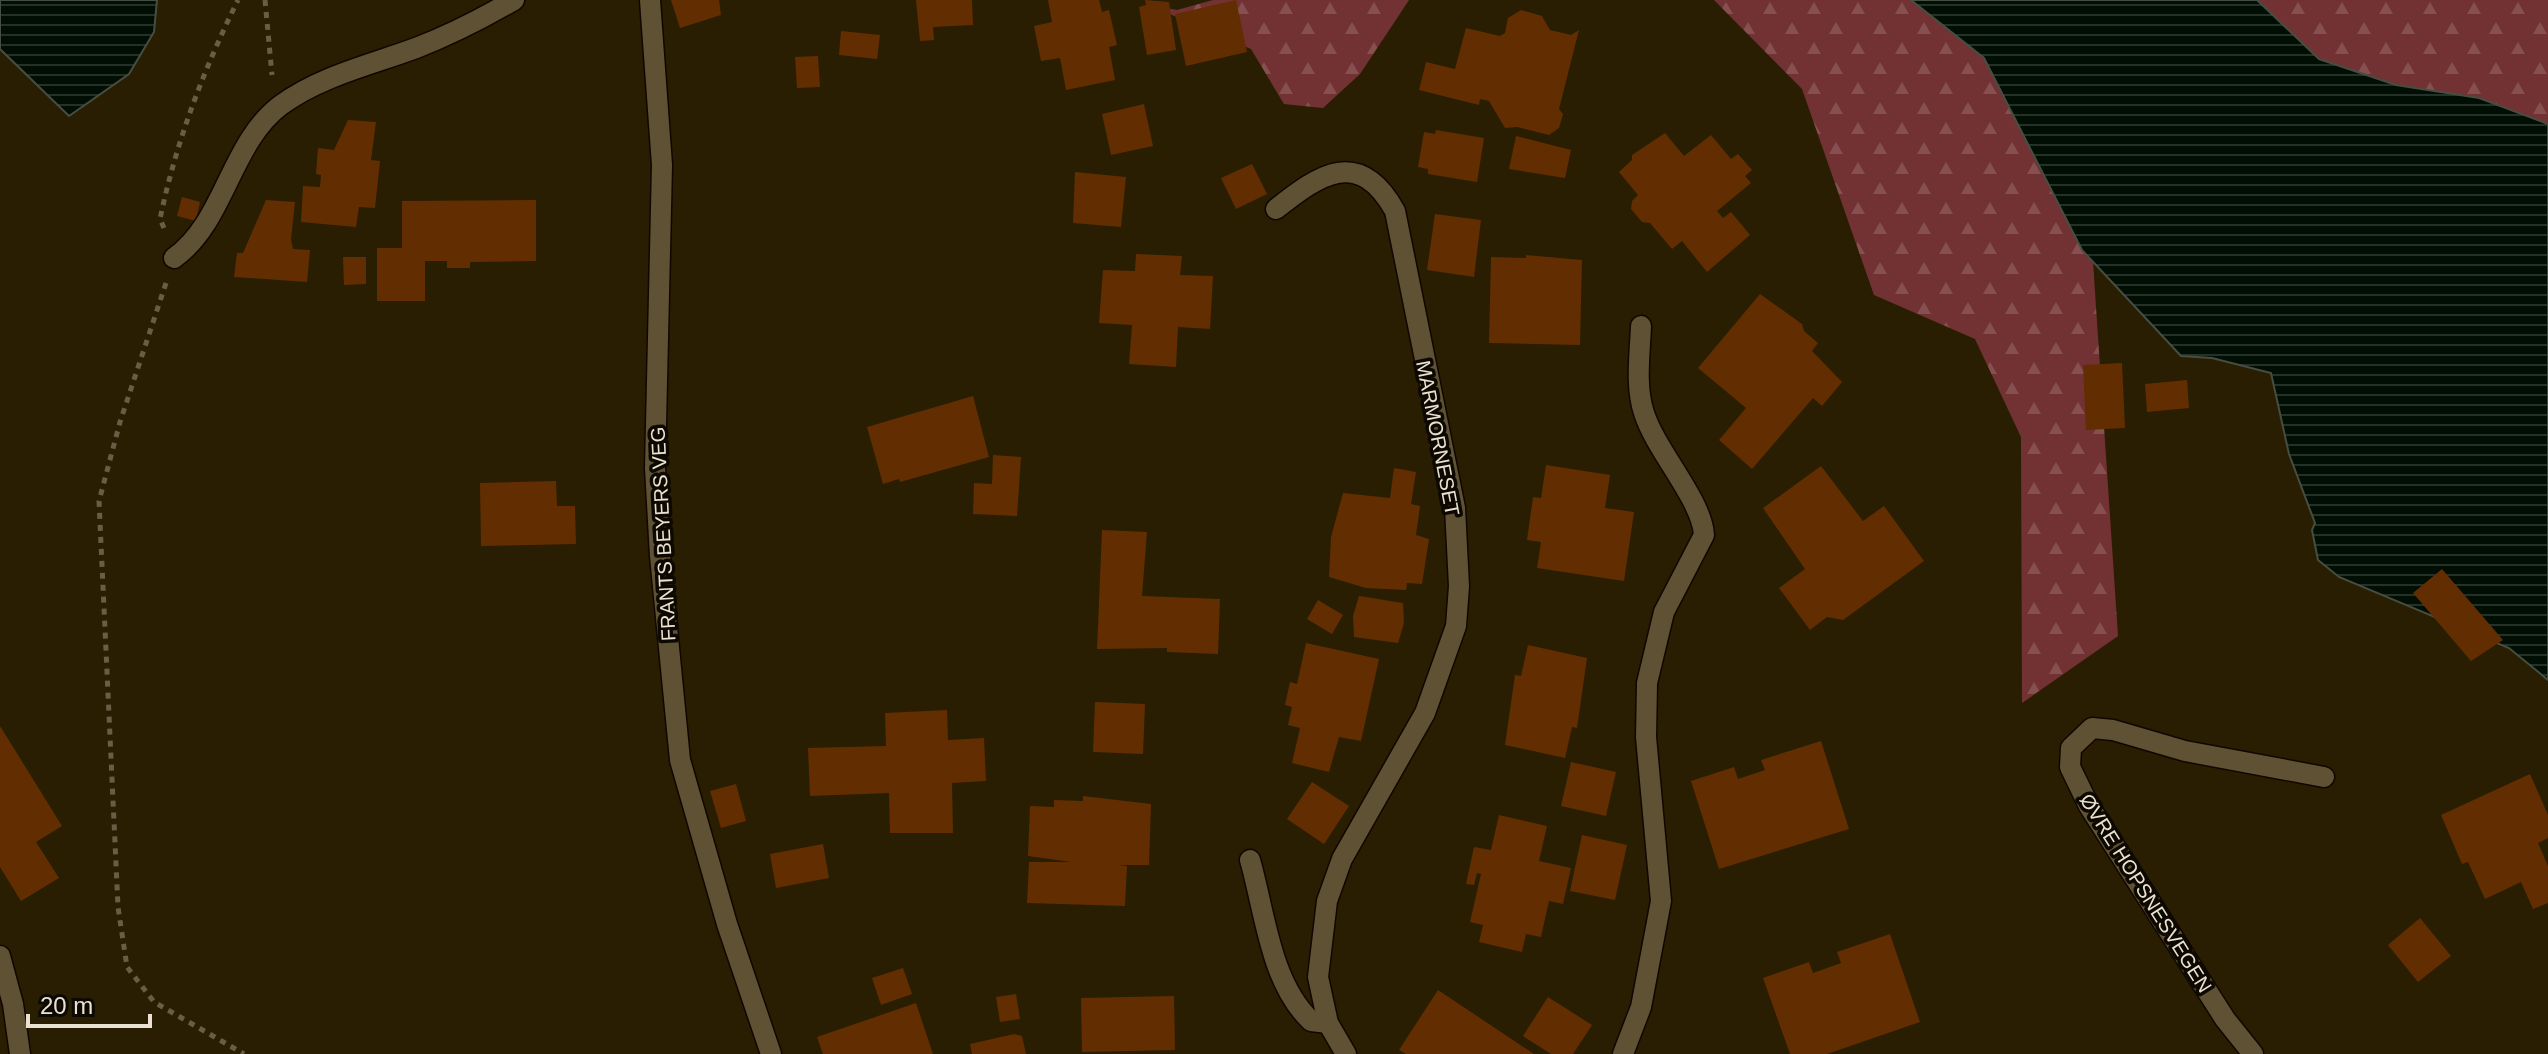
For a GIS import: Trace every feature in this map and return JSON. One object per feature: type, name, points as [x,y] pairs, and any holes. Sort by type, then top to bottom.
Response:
[{"type":"street","points":[[174,258],[191,246],[240,160],[260,129],[282,104],[333,76],[417,48],[514,0]]},
{"type":"street","name":"FRANTS BEYERS VEG","points":[[650,0],[662,165],[655,468],[660,556],[680,760],[727,924],[771,1054]]},
{"type":"street","name":"MARMORNESET","points":[[1276,209],[1315,178],[1328,172],[1363,177],[1386,195],[1395,211],[1455,508],[1459,586],[1450,645],[1425,713],[1342,859],[1327,901],[1318,977],[1328,1023],[1346,1054]]},
{"type":"street","points":[[1623,1054],[1641,1007],[1661,901],[1646,737],[1647,683],[1664,612],[1704,535],[1699,512],[1667,462],[1643,411],[1641,326]]},
{"type":"street","name":"ØVRE HOPSNESVEGEN","points":[[2253,1054],[2225,1019],[2089,806],[2070,767],[2071,748],[2092,728],[2113,730],[2185,751],[2324,777]]},
{"type":"street","name":"MARMORNESET","points":[[1250,860],[1267,930],[1289,989],[1311,1021],[1328,1023]]},
{"type":"street","points":[[0,956],[13,1004],[20,1054]]},
{"type":"path","points":[[238,0],[206,64],[172,162],[160,219],[174,258],[120,422],[99,501],[118,907],[127,967],[154,1002],[244,1054]]},
{"type":"path","points":[[265,0],[273,84],[282,104]]},
{"type":"green space","points":[[1213,0],[1409,0],[1360,74],[1323,108],[1284,104],[1251,49],[1149,5],[1177,10]]},
{"type":"green space","points":[[1714,0],[1911,0],[1984,58],[2082,250],[2093,262],[2118,636],[2022,703],[2021,437],[1975,339],[1874,295],[1802,89]]},
{"type":"green space","points":[[2257,0],[2548,0],[2548,124],[2479,98],[2396,85],[2319,59]]},
{"type":"shaded area","points":[[0,0],[157,0],[154,32],[129,74],[69,116],[0,49]]},
{"type":"shaded area","points":[[1911,0],[2257,0],[2319,59],[2396,85],[2479,98],[2548,124],[2548,680],[2509,648],[2339,577],[2318,560],[2312,530],[2315,523],[2289,454],[2271,373],[2212,358],[2181,356],[2082,250],[1984,58]]},
{"type":"building","points":[[671,0],[719,0],[721,15],[680,28]]},
{"type":"building","points":[[916,0],[972,0],[973,25],[933,27],[934,40],[920,41]]},
{"type":"building","points":[[1048,0],[1099,0],[1102,12],[1109,10],[1117,45],[1109,47],[1115,80],[1066,90],[1060,58],[1041,61],[1034,26],[1052,22]]},
{"type":"building","points":[[1145,0],[1169,2],[1176,50],[1147,55],[1139,7],[1146,5]]},
{"type":"building","points":[[1236,0],[1247,52],[1186,66],[1175,14]]},
{"type":"building","points":[[1521,10],[1542,16],[1550,30],[1571,35],[1579,30],[1559,109],[1563,114],[1559,128],[1549,135],[1517,127],[1505,128],[1489,101],[1480,99],[1479,105],[1419,90],[1426,62],[1455,69],[1466,28],[1500,36],[1505,33],[1508,18]]},
{"type":"building","points":[[841,31],[880,35],[877,59],[839,55]]},
{"type":"building","points":[[818,56],[820,87],[797,88],[795,57]]},
{"type":"building","points":[[1144,104],[1153,146],[1111,155],[1102,114]]},
{"type":"building","points":[[348,120],[376,122],[371,160],[380,161],[375,208],[359,207],[356,227],[301,222],[303,186],[320,187],[321,175],[316,174],[318,148],[334,150]]},
{"type":"building","points":[[1436,130],[1484,138],[1477,182],[1428,174],[1428,169],[1418,167],[1424,132],[1435,134]]},
{"type":"building","points":[[1665,133],[1684,156],[1711,135],[1731,159],[1738,154],[1752,170],[1745,176],[1751,183],[1717,211],[1723,218],[1731,212],[1750,235],[1707,272],[1682,241],[1672,249],[1650,223],[1642,222],[1631,209],[1632,201],[1638,195],[1619,172],[1632,160],[1632,155]]},
{"type":"building","points":[[1516,136],[1571,150],[1565,178],[1509,169]]},
{"type":"building","points":[[1252,164],[1267,194],[1236,209],[1221,178]]},
{"type":"building","points":[[1075,172],[1126,177],[1121,227],[1073,223]]},
{"type":"building","points":[[182,197],[200,202],[196,221],[177,216]]},
{"type":"building","points":[[266,200],[295,202],[291,240],[293,249],[310,250],[307,282],[234,277],[237,253],[243,253]]},
{"type":"building","points":[[536,200],[536,261],[470,262],[470,268],[447,268],[447,261],[425,261],[425,301],[377,301],[377,248],[402,248],[402,201]]},
{"type":"building","points":[[1435,214],[1481,220],[1474,277],[1427,270]]},
{"type":"building","points":[[1136,254],[1182,256],[1180,275],[1213,276],[1210,329],[1178,327],[1176,367],[1129,364],[1132,325],[1099,323],[1103,270],[1135,271]]},
{"type":"building","points":[[1526,255],[1582,260],[1580,345],[1489,343],[1491,257],[1526,258]]},
{"type":"building","points":[[343,257],[366,257],[366,284],[344,285]]},
{"type":"building","points":[[1760,294],[1802,324],[1804,331],[1818,343],[1812,351],[1842,382],[1822,406],[1813,398],[1752,469],[1719,440],[1746,408],[1698,368]]},
{"type":"building","points":[[2122,363],[2125,428],[2086,430],[2083,365]]},
{"type":"building","points":[[2187,380],[2189,408],[2147,412],[2145,384]]},
{"type":"building","points":[[973,396],[989,457],[883,484],[867,427]]},
{"type":"building","points":[[993,455],[1021,457],[1017,516],[973,514],[974,483],[992,484]]},
{"type":"building","points":[[1546,465],[1610,475],[1605,508],[1634,512],[1624,581],[1537,568],[1541,542],[1527,540],[1533,497],[1541,498]]},
{"type":"building","points":[[1821,466],[1863,521],[1884,506],[1924,561],[1843,620],[1827,617],[1810,630],[1779,588],[1805,569],[1763,508]]},
{"type":"building","points":[[1394,468],[1416,472],[1411,504],[1420,506],[1416,535],[1429,539],[1422,584],[1407,583],[1406,590],[1366,588],[1329,577],[1331,537],[1343,493],[1390,498]]},
{"type":"building","points":[[556,481],[557,506],[575,506],[576,544],[481,546],[480,483]]},
{"type":"building","points":[[1102,530],[1147,532],[1142,596],[1220,599],[1218,654],[1167,652],[1167,648],[1097,649]]},
{"type":"building","points":[[2442,569],[2503,640],[2471,661],[2413,593]]},
{"type":"building","points":[[1359,596],[1403,603],[1404,623],[1398,643],[1354,637],[1353,616]]},
{"type":"building","points":[[1318,600],[1343,615],[1332,634],[1307,619]]},
{"type":"building","points":[[1306,643],[1379,659],[1361,741],[1339,737],[1329,772],[1292,763],[1300,728],[1288,725],[1292,707],[1285,705],[1290,682],[1297,684]]},
{"type":"building","points":[[1528,645],[1587,658],[1577,728],[1572,727],[1565,758],[1505,745],[1515,675],[1521,676]]},
{"type":"building","points":[[1095,702],[1145,704],[1143,754],[1093,752]]},
{"type":"building","points":[[947,710],[948,740],[984,738],[986,781],[952,783],[953,833],[890,833],[889,793],[810,796],[808,748],[886,746],[885,713]]},
{"type":"building","points":[[0,726],[62,826],[36,842],[59,878],[21,901],[0,867]]},
{"type":"building","points":[[1821,741],[1849,829],[1719,869],[1691,781],[1734,767],[1738,779],[1765,770],[1761,760]]},
{"type":"building","points":[[1571,762],[1616,772],[1606,816],[1561,806]]},
{"type":"building","points":[[2530,774],[2548,815],[2548,838],[2538,843],[2548,866],[2548,903],[2533,909],[2521,882],[2485,899],[2468,862],[2462,864],[2441,815]]},
{"type":"building","points":[[1312,782],[1349,806],[1324,844],[1287,819]]},
{"type":"building","points":[[736,784],[746,821],[721,828],[710,791]]},
{"type":"building","points":[[1083,796],[1151,804],[1149,865],[1118,865],[1127,866],[1125,906],[1027,903],[1029,862],[1071,862],[1028,856],[1030,806],[1054,807],[1054,800],[1083,801]]},
{"type":"building","points":[[1499,815],[1547,826],[1539,861],[1571,868],[1563,904],[1549,901],[1541,937],[1526,934],[1522,952],[1479,942],[1483,925],[1470,922],[1481,874],[1477,873],[1474,885],[1466,884],[1474,847],[1491,850]]},
{"type":"building","points":[[1582,835],[1627,845],[1615,900],[1570,891]]},
{"type":"building","points":[[823,844],[829,878],[776,888],[770,854]]},
{"type":"building","points":[[2420,918],[2451,956],[2418,982],[2388,945]]},
{"type":"building","points":[[1890,934],[1920,1022],[1827,1054],[1790,1054],[1763,978],[1809,962],[1813,973],[1841,963],[1837,952]]},
{"type":"building","points":[[903,968],[912,994],[881,1005],[872,978]]},
{"type":"building","points":[[1438,990],[1534,1054],[1406,1054],[1399,1050]]},
{"type":"building","points":[[1016,994],[1020,1019],[1000,1022],[996,997]]},
{"type":"building","points":[[1174,996],[1175,1050],[1082,1052],[1081,998]]},
{"type":"building","points":[[1548,997],[1592,1025],[1573,1054],[1551,1054],[1523,1036]]},
{"type":"building","points":[[916,1003],[933,1054],[823,1054],[817,1037]]},
{"type":"building","points":[[1014,1034],[1022,1036],[1026,1054],[972,1054],[970,1044]]}]
